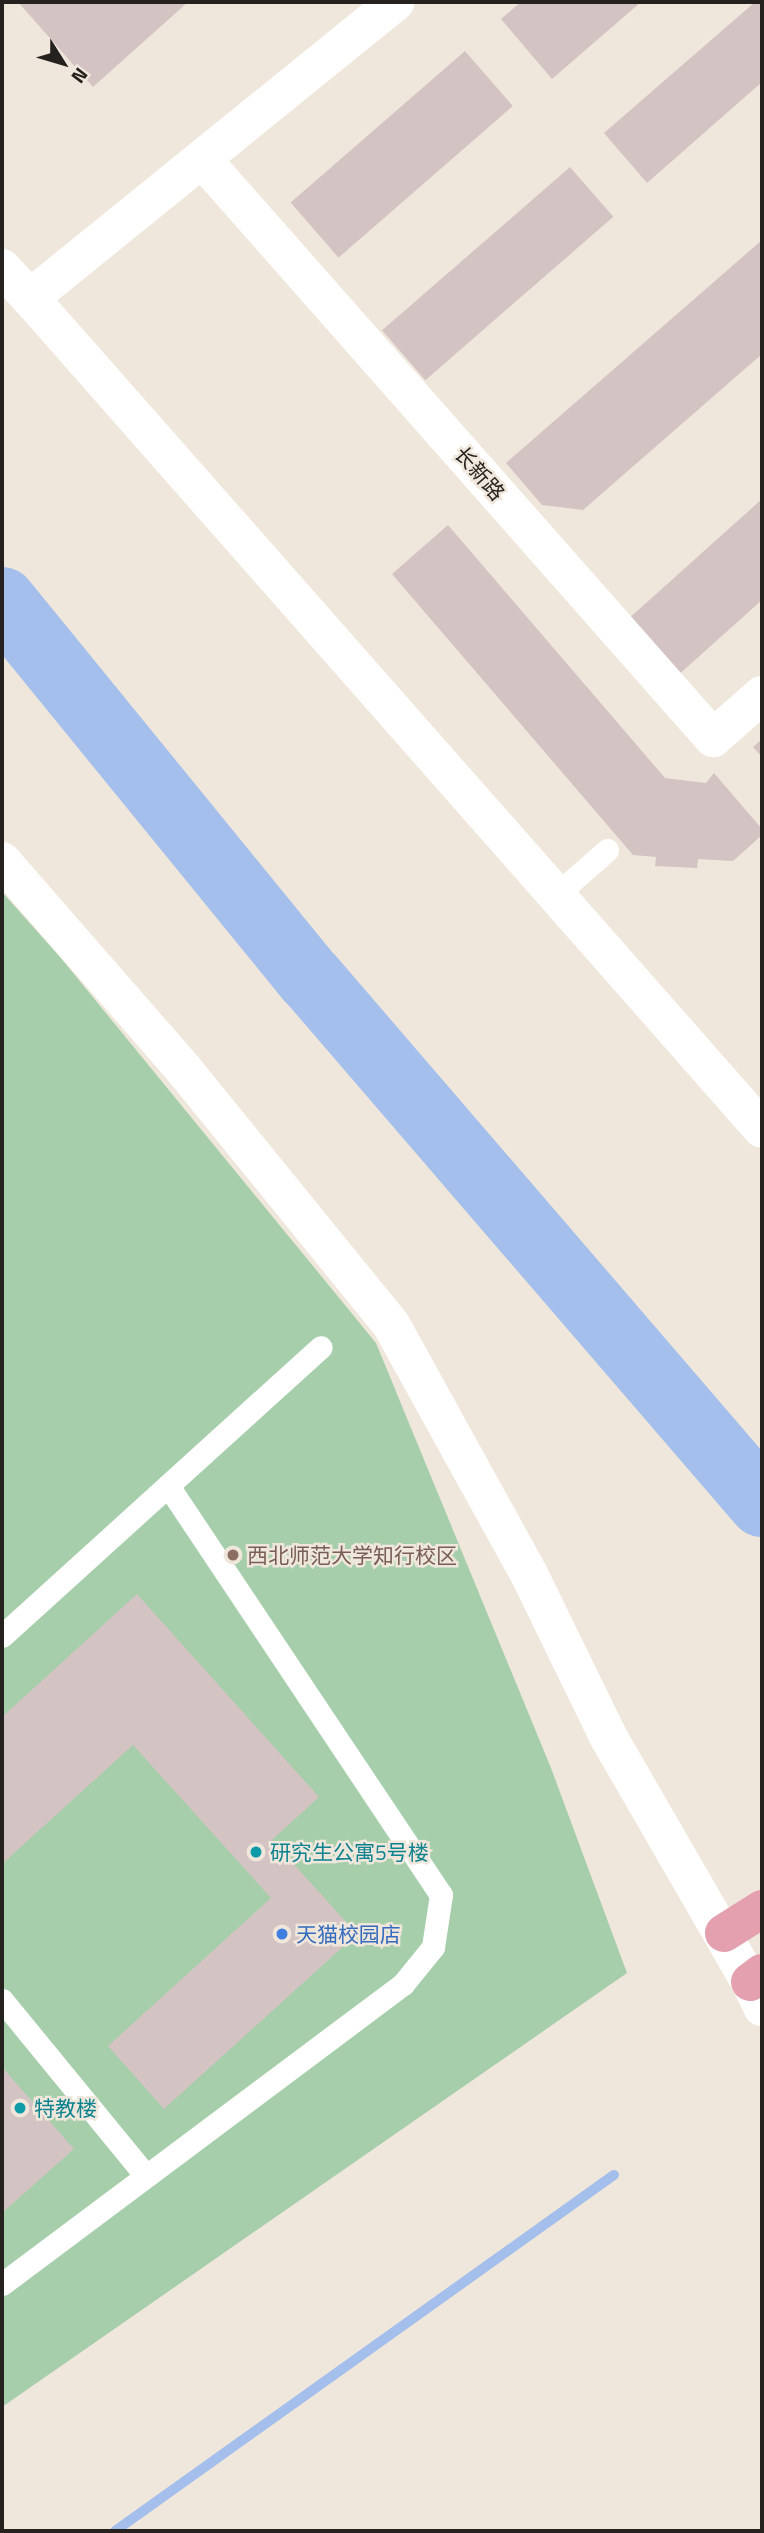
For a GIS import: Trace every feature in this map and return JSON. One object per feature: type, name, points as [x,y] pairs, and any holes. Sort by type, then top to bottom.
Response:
[{"type":"main road","points":[[724,1934],[762,1909]]},
{"type":"street","points":[[30,299],[395,2]]},
{"type":"street","name":"长新路","points":[[204,160],[713,738],[762,695]]},
{"type":"street","points":[[2,268],[762,1129]]},
{"type":"street","points":[[2,862],[185,1071],[392,1326],[529,1574],[609,1738],[758,1987]]},
{"type":"lane","points":[[556,895],[607,850]]},
{"type":"lane","points":[[2,1636],[321,1347]]},
{"type":"lane","points":[[2,2284],[403,1984],[433,1947],[441,1895],[168,1486]]},
{"type":"lane","points":[[2,2000],[145,2175]]},
{"type":"green space","name":"西北师范大学知行校区","points":[[2,892],[60,957],[376,1343],[551,1768],[627,1973],[2,2407]]},
{"type":"building","points":[[18,2],[188,2],[93,87]]},
{"type":"building","points":[[521,2],[641,2],[552,79],[501,19]]},
{"type":"building","points":[[755,2],[762,2],[762,82],[647,183],[604,133]]},
{"type":"building","points":[[465,51],[513,106],[339,258],[291,203]]},
{"type":"building","points":[[570,167],[613,217],[425,380],[382,330]]},
{"type":"building","points":[[762,240],[762,354],[583,510],[542,505],[506,463]]},
{"type":"building","points":[[762,499],[762,600],[676,677],[626,621]]},
{"type":"building","points":[[448,525],[665,778],[706,783],[714,773],[762,829],[762,835],[733,861],[698,859],[697,868],[655,866],[656,857],[633,855],[392,574]]},
{"type":"building","points":[[762,739],[762,757],[753,747]]},
{"type":"building","name":"研究生公寓5号楼","points":[[137,1594],[319,1797],[272,1840],[357,1934],[164,2109],[108,2046],[271,1898],[133,1745],[2,1864],[2,1717]]},
{"type":"building","name":"特教楼","points":[[2,2067],[74,2149],[2,2213]]},
{"type":"waterway","points":[[2,601],[310,978],[762,1503]]},
{"type":"waterway","points":[[115,2531],[614,2175]]},
{"type":"place","name":"西北师范大学知行校区","points":[[233,1555]]},
{"type":"place","name":"研究生公寓5号楼","points":[[256,1852]]},
{"type":"place","name":"天猫校园店","points":[[282,1934]]},
{"type":"place","name":"特教楼","points":[[20,2108]]}]
